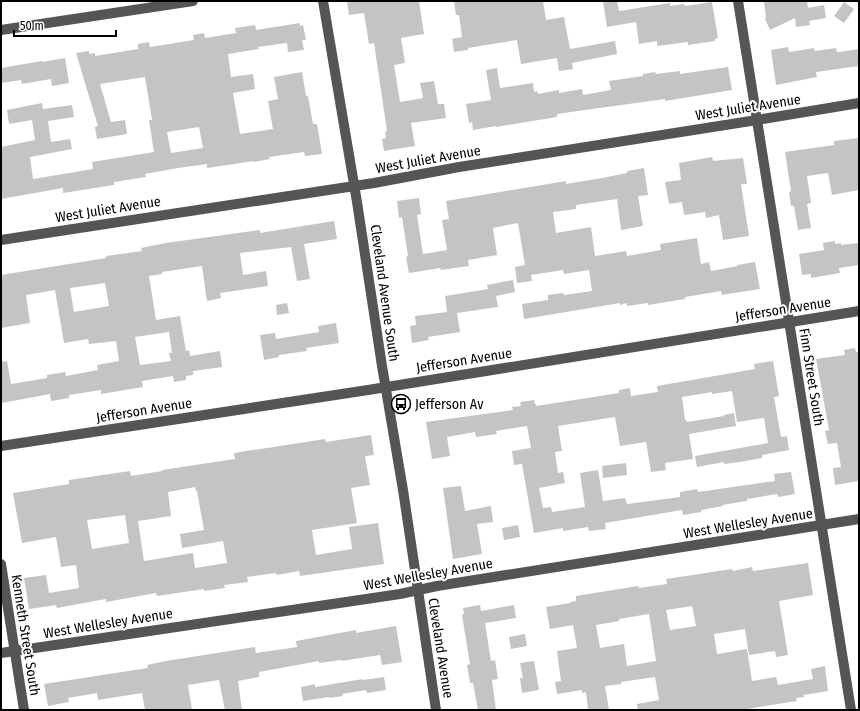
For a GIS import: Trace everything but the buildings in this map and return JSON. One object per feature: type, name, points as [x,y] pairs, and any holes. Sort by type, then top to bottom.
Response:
[{"type":"street","points":[[1,30],[193,1]]},
{"type":"street","name":"Cleveland Avenue South","points":[[323,1],[418,590]]},
{"type":"street","name":"Finn Street South","points":[[738,1],[851,710]]},
{"type":"street","name":"West Juliet Avenue","points":[[1,240],[354,186],[459,167],[859,103]]},
{"type":"street","name":"Jefferson Avenue","points":[[1,446],[385,387],[859,311]]},
{"type":"street","name":"West Wellesley Avenue","points":[[1,653],[385,596],[859,519]]},
{"type":"street","name":"Kenneth Street South","points":[[1,564],[24,710]]},
{"type":"street","name":"Cleveland Avenue","points":[[418,590],[436,710]]},
{"type":"place","name":"Jefferson Av","points":[[401,404]]}]
